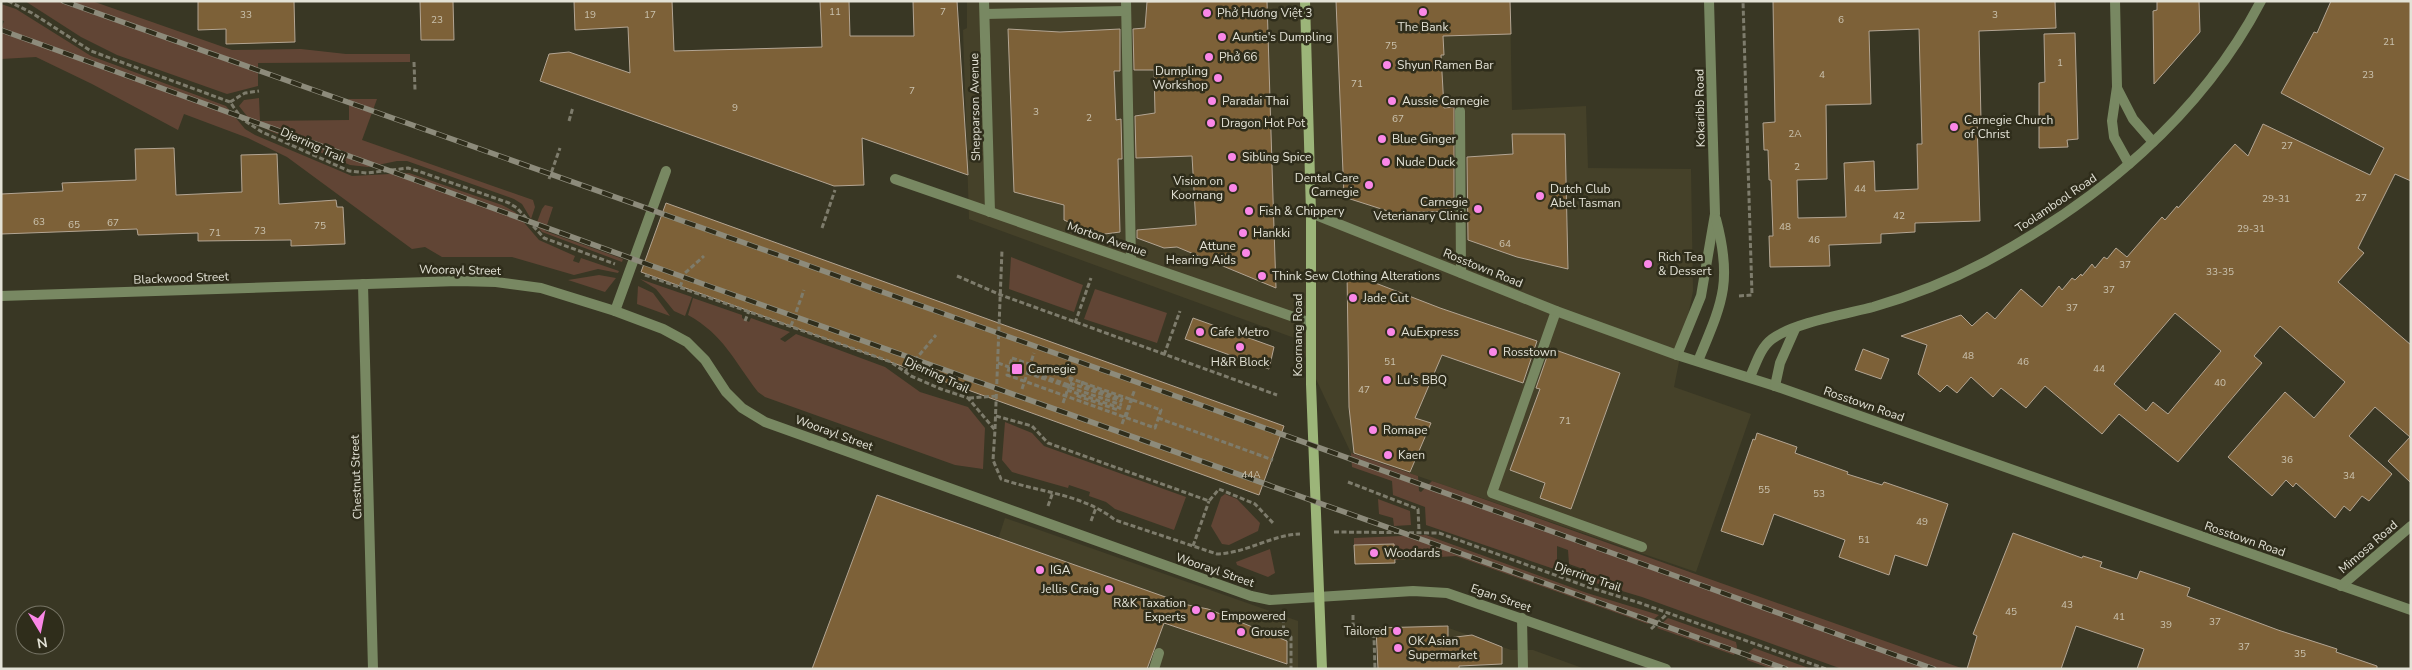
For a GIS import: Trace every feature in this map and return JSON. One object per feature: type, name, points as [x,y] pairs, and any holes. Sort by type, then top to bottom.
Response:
[{"type":"street","name":"Shepparson Avenue","points":[[984,1],[990,212]]},
{"type":"street","name":"Koornang Road","points":[[1305,1],[1311,213],[1313,432],[1322,669]]},
{"type":"street","name":"Kokaribb Road","points":[[1677,355],[1701,296],[1715,214],[1710,1]]},
{"type":"street","points":[[2115,1],[2117,87],[2112,121],[2114,137],[2129,164]]},
{"type":"street","name":"Toolambool Road","points":[[1750,377],[1762,349],[1770,340],[1778,335],[1938,285],[1985,262],[2041,230],[2096,193],[2153,142],[2192,100],[2223,62],[2261,1]]},
{"type":"street","points":[[985,14],[1126,6],[1131,260]]},
{"type":"street","points":[[2117,87],[2133,119],[2153,142]]},
{"type":"street","points":[[1460,111],[1461,273]]},
{"type":"street","points":[[616,311],[666,171]]},
{"type":"street","name":"Morton Avenue","points":[[896,179],[1311,323]]},
{"type":"street","name":"Rosstown Road","points":[[1311,213],[1556,311],[1677,355],[1750,377],[2411,610]]},
{"type":"street","name":"Kokaribb Road","points":[[1698,361],[1723,296],[1726,270],[1723,244],[1715,214]]},
{"type":"street","name":"Woorayl Street","points":[[362,284],[458,281],[496,282],[541,288],[616,311],[663,329],[688,342],[706,360],[726,392],[742,408],[765,422],[1251,596],[1270,600],[1320,598]]},
{"type":"street","name":"Blackwood Street","points":[[1,296],[362,284]]},
{"type":"street","name":"Chestnut Street","points":[[362,284],[373,669]]},
{"type":"street","points":[[1556,311],[1492,493],[1642,547]]},
{"type":"street","points":[[1775,386],[1780,363],[1795,329]]},
{"type":"street","name":"Mimosa Road","points":[[2341,586],[2411,526]]},
{"type":"street","name":"Egan Street","points":[[1320,598],[1413,591],[1447,593],[1666,669]]},
{"type":"street","points":[[1522,618],[1523,669]]},
{"type":"street","points":[[1154,669],[1159,653]]},
{"type":"path","points":[[8,1],[32,13],[91,51],[230,102],[245,93],[259,91]]},
{"type":"path","points":[[1723,296],[1752,295],[1743,1]]},
{"type":"path","points":[[414,62],[415,90]]},
{"type":"path","name":"Djerring Trail","points":[[230,102],[242,119],[262,132],[349,171],[367,173],[408,168],[418,170],[509,203],[517,208],[544,238],[620,266]]},
{"type":"path","points":[[569,121],[573,108]]},
{"type":"path","points":[[549,178],[560,148]]},
{"type":"path","points":[[822,228],[835,190]]},
{"type":"path","points":[[1002,250],[993,460],[1000,479],[1029,488],[1053,492],[1103,510],[1115,520],[1218,554],[1232,553],[1286,534]]},
{"type":"path","points":[[680,287],[685,273],[704,256]]},
{"type":"path","name":"Djerring Trail","points":[[641,273],[891,362],[905,372],[941,389],[968,398],[995,430]]},
{"type":"path","points":[[957,276],[1075,323],[1277,396]]},
{"type":"path","points":[[1075,323],[1090,278]]},
{"type":"path","points":[[791,326],[804,290]]},
{"type":"path","points":[[745,321],[749,311]]},
{"type":"path","points":[[1164,355],[1180,311]]},
{"type":"path","points":[[905,372],[936,335]]},
{"type":"path","points":[[1022,389],[1034,353]]},
{"type":"path","points":[[1012,358],[1083,381],[1161,410],[1155,428],[1007,375],[1012,358]]},
{"type":"path","points":[[998,363],[1009,367]]},
{"type":"path","points":[[1063,403],[1075,368]]},
{"type":"path","points":[[1028,372],[1122,405]]},
{"type":"path","points":[[1070,383],[1121,401],[1122,398],[1082,384],[1083,381]]},
{"type":"path","points":[[1126,417],[1134,389]]},
{"type":"path","points":[[1067,390],[1120,408],[1118,410],[1078,396],[1077,399]]},
{"type":"path","points":[[968,398],[997,396]]},
{"type":"path","points":[[1118,414],[1125,396]]},
{"type":"path","points":[[1122,424],[1132,399]]},
{"type":"path","points":[[996,416],[1032,426],[1048,443],[1209,500]]},
{"type":"path","points":[[1158,418],[1273,460]]},
{"type":"path","points":[[1348,482],[1418,509],[1419,532]]},
{"type":"path","points":[[1193,546],[1209,500],[1218,489],[1254,504],[1274,524]]},
{"type":"path","name":"Djerring Trail","points":[[1339,532],[1439,533],[1588,587],[1826,669]]},
{"type":"path","points":[[1651,629],[1668,613]]},
{"type":"path","points":[[1353,615],[1353,625],[1374,637],[1376,669]]},
{"type":"path","points":[[1282,618],[1284,634],[1291,636],[1291,669]]},
{"type":"shaded area","points":[[25,1],[92,1],[232,50],[301,49],[346,54],[410,54],[410,62],[258,63],[258,86],[227,94],[117,55],[81,37]]},
{"type":"shaded area","points":[[967,1],[1510,1],[1512,110],[1586,106],[1588,168],[1691,169],[1693,291],[1674,387],[1751,414],[1696,572],[1351,453],[1297,339],[969,219],[963,30],[967,28]]},
{"type":"shaded area","points":[[1,4],[16,9],[91,56],[226,106],[245,129],[255,135],[352,176],[409,173],[502,205],[515,212],[539,240],[575,256],[573,261],[579,263],[581,258],[619,271],[618,273],[598,269],[574,275],[512,257],[442,257],[425,247],[412,249],[287,157],[248,138],[184,114],[178,130],[92,84],[36,57],[1,59],[1,30],[4,21],[1,20]]},
{"type":"shaded area","points":[[259,98],[260,121],[349,120],[349,99],[377,99],[362,140],[533,200],[535,207],[531,219],[522,204],[514,199],[407,161],[397,161],[368,167],[350,165],[270,131],[250,120],[239,106],[244,100]]},
{"type":"shaded area","points":[[545,205],[553,207],[545,231],[623,259],[622,262],[542,232],[536,225]]},
{"type":"shaded area","points":[[1011,257],[1083,285],[1074,312],[1009,289]]},
{"type":"shaded area","points":[[599,275],[616,278],[605,292],[568,280]]},
{"type":"shaded area","points":[[640,279],[692,297],[685,316],[674,311],[656,289]]},
{"type":"shaded area","points":[[638,286],[653,293],[670,316],[637,304]]},
{"type":"shaded area","points":[[1095,289],[1167,313],[1157,343],[1084,319]]},
{"type":"shaded area","points":[[693,298],[742,315],[742,318],[749,322],[751,318],[790,332],[780,339],[785,342],[796,334],[885,367],[920,392],[968,407],[985,428],[983,469],[955,465],[765,397],[758,392],[720,340],[711,331],[688,315]]},
{"type":"shaded area","points":[[1005,422],[1032,433],[1044,446],[1186,497],[1174,530],[1115,509],[1106,502],[1089,496],[1090,492],[1069,485],[1068,488],[1012,472],[1002,460]]},
{"type":"shaded area","points":[[1351,453],[1418,476],[1419,491],[1421,492],[1432,481],[1964,669],[1842,669],[1642,597],[1582,579],[1583,569],[1569,564],[1568,550],[1557,546],[1557,570],[1426,525],[1425,507],[1393,495],[1392,481],[1352,467]]},
{"type":"shaded area","points":[[1225,494],[1237,499],[1260,523],[1258,531],[1229,545],[1222,544],[1211,526],[1221,497]]},
{"type":"shaded area","points":[[1378,499],[1410,511],[1411,525],[1394,526],[1393,518],[1379,514]]},
{"type":"shaded area","points":[[1005,518],[1298,621],[1298,669],[956,669]]},
{"type":"shaded area","points":[[1426,535],[1587,593],[1659,615],[1648,624],[1456,556],[1394,560],[1394,544],[1354,545],[1354,538]]},
{"type":"shaded area","points":[[1270,549],[1275,573],[1268,577],[1237,565],[1236,562]]},
{"type":"shaded area","points":[[1668,618],[1736,642],[1737,647],[1734,655],[1657,628]]},
{"type":"shaded area","points":[[1440,625],[1511,650],[1533,650],[1585,669],[1379,669],[1379,627]]},
{"type":"shaded area","points":[[1754,648],[1811,669],[1772,669],[1747,660],[1749,652]]},
{"type":"building","points":[[198,1],[294,1],[295,42],[226,44],[226,29],[198,30]]},
{"type":"building","points":[[420,1],[453,1],[454,40],[421,40]]},
{"type":"building","points":[[574,1],[672,1],[674,51],[822,47],[820,1],[849,1],[850,36],[914,36],[913,1],[957,1],[968,175],[862,138],[864,185],[834,186],[540,81],[549,54],[569,52],[630,73],[628,27],[575,30]]},
{"type":"building","points":[[1267,1],[1276,288],[1177,247],[1164,248],[1137,238],[1137,230],[1196,225],[1192,156],[1136,158],[1135,116],[1155,113],[1154,70],[1134,70],[1133,29],[1145,28],[1147,2]]},
{"type":"building","points":[[1336,1],[1510,1],[1511,34],[1443,36],[1444,55],[1441,55],[1444,108],[1454,107],[1454,211],[1394,213],[1344,197]]},
{"type":"building","points":[[1773,1],[2055,1],[2056,28],[1979,31],[1981,120],[1977,120],[1980,221],[1915,223],[1915,232],[1881,234],[1881,243],[1829,245],[1830,266],[1770,267],[1769,236],[1773,236],[1771,180],[1769,180],[1768,150],[1764,150],[1763,123],[1775,122]],"holes":[[[1919,29],[1922,144],[1917,144],[1918,189],[1875,191],[1874,161],[1844,163],[1846,217],[1798,218],[1797,180],[1827,179],[1826,105],[1871,104],[1869,31]]]},
{"type":"building","points":[[2157,1],[2199,1],[2200,32],[2154,84],[2153,11],[2157,10]]},
{"type":"building","points":[[2331,1],[2411,1],[2411,181],[2395,174],[2358,248],[2364,253],[2338,282],[2411,345],[2411,483],[2388,461],[2410,437],[2375,407],[2349,436],[2392,474],[2369,501],[2362,496],[2350,511],[2344,506],[2335,518],[2296,483],[2293,487],[2286,480],[2272,496],[2228,457],[2285,392],[2314,418],[2345,382],[2280,326],[2254,356],[2262,363],[2178,462],[2119,414],[2102,434],[2045,386],[2026,408],[2001,388],[1993,397],[1971,377],[1957,393],[1947,385],[1940,392],[1918,374],[1927,345],[1901,336],[1961,315],[1972,326],[1987,312],[1995,319],[2021,289],[2042,307],[2059,286],[2062,290],[2072,278],[2075,280],[2081,274],[2082,276],[2092,264],[2095,268],[2104,257],[2107,259],[2116,248],[2127,257],[2162,217],[2165,220],[2177,206],[2178,208],[2235,144],[2248,156],[2263,124],[2370,175],[2384,148],[2281,93],[2314,32],[2317,33]],"holes":[[[2175,313],[2221,351],[2168,414],[2153,402],[2146,411],[2114,384]]]},
{"type":"building","points":[[1008,29],[1060,32],[1120,29],[1120,71],[1114,71],[1116,120],[1121,119],[1122,159],[1118,159],[1120,232],[1097,235],[1064,220],[1064,205],[1014,192]]},
{"type":"building","points":[[2075,33],[2078,139],[2067,140],[2068,147],[2039,148],[2039,83],[2045,82],[2044,34]]},
{"type":"building","name":"Dutch Club Abel Tasman","points":[[1512,134],[1565,134],[1568,269],[1517,257],[1468,240],[1467,157],[1513,154]]},
{"type":"building","points":[[174,148],[176,195],[242,192],[241,155],[277,154],[279,204],[336,200],[337,207],[343,207],[345,244],[291,246],[291,240],[198,241],[198,233],[138,235],[137,229],[1,234],[1,194],[63,191],[62,183],[136,180],[135,149]]},
{"type":"building","name":"Carnegie","points":[[666,203],[1284,426],[1259,495],[641,272]]},
{"type":"building","points":[[1347,272],[1440,308],[1537,341],[1523,383],[1442,355],[1415,418],[1431,423],[1410,472],[1354,453],[1349,407]]},
{"type":"building","name":"H&R Block","points":[[1193,318],[1274,347],[1269,369],[1185,339]]},
{"type":"building","points":[[1550,348],[1620,373],[1571,509],[1540,498],[1545,483],[1510,470],[1540,389],[1536,388]]},
{"type":"building","points":[[1863,349],[1889,359],[1881,379],[1855,370]]},
{"type":"building","points":[[1757,433],[1797,447],[1795,453],[1848,472],[1847,474],[1882,485],[1884,482],[1948,504],[1927,566],[1895,555],[1889,575],[1839,557],[1845,540],[1774,514],[1763,545],[1721,531],[1753,439],[1755,440]]},
{"type":"building","points":[[877,495],[1188,605],[1208,609],[1287,641],[1287,664],[1164,623],[1147,669],[812,669]]},
{"type":"building","points":[[2013,533],[2082,558],[2083,556],[2102,562],[2100,567],[2137,579],[2140,571],[2190,588],[2187,596],[2278,630],[2337,649],[2336,652],[2377,666],[2377,669],[2137,669],[2144,649],[2076,626],[2061,669],[1967,669],[1977,636],[1973,634]]},
{"type":"building","name":"Woodards","points":[[1394,544],[1395,563],[1355,564],[1354,545]]},
{"type":"building","points":[[1448,626],[1448,638],[1472,635],[1502,647],[1502,664],[1459,666],[1459,669],[1378,669],[1376,628]]},
{"type":"railway","points":[[63,1],[1184,399],[1934,669]]},
{"type":"railway","points":[[1,30],[644,263],[1786,669]]},
{"type":"place","name":"The Bank","points":[[1423,12]]},
{"type":"place","name":"Phở Hương Việt 3","points":[[1207,13]]},
{"type":"place","name":"Auntie's Dumpling","points":[[1222,37]]},
{"type":"place","name":"Phở 66","points":[[1209,57]]},
{"type":"place","name":"Shyun Ramen Bar","points":[[1387,65]]},
{"type":"place","name":"Dumpling Workshop","points":[[1218,78]]},
{"type":"place","name":"Paradai Thai","points":[[1212,101]]},
{"type":"place","name":"Aussie Carnegie","points":[[1392,101]]},
{"type":"place","name":"Dragon Hot Pot","points":[[1211,123]]},
{"type":"place","name":"Carnegie Church of Christ","points":[[1954,127]]},
{"type":"place","name":"Blue Ginger","points":[[1382,139]]},
{"type":"place","name":"Sibling Spice","points":[[1232,157]]},
{"type":"place","name":"Nude Duck","points":[[1386,162]]},
{"type":"place","name":"Dental Care Carnegie","points":[[1369,185]]},
{"type":"place","name":"Vision on Koornang","points":[[1233,188]]},
{"type":"place","name":"Dutch Club Abel Tasman","points":[[1540,196]]},
{"type":"place","name":"Carnegie Veterianary Clinic","points":[[1478,209]]},
{"type":"place","name":"Fish & Chippery","points":[[1249,211]]},
{"type":"place","name":"Hankki","points":[[1243,233]]},
{"type":"place","name":"Attune Hearing Aids","points":[[1246,253]]},
{"type":"place","name":"Rich Tea & Dessert","points":[[1648,264]]},
{"type":"place","name":"Think Sew Clothing Alterations","points":[[1262,276]]},
{"type":"place","name":"Jade Cut","points":[[1353,298]]},
{"type":"place","name":"Cafe Metro","points":[[1200,332]]},
{"type":"place","name":"AuExpress","points":[[1391,332]]},
{"type":"place","name":"H&R Block","points":[[1240,347]]},
{"type":"place","name":"Rosstown","points":[[1493,352]]},
{"type":"place","name":"Carnegie","points":[[1017,369]]},
{"type":"place","name":"Lu's BBQ","points":[[1387,380]]},
{"type":"place","name":"Romape","points":[[1373,430]]},
{"type":"place","name":"Kaen","points":[[1388,455]]},
{"type":"place","name":"Woodards","points":[[1374,553]]},
{"type":"place","name":"IGA","points":[[1040,570]]},
{"type":"place","name":"Jellis Craig","points":[[1109,589]]},
{"type":"place","name":"R&K Taxation Experts","points":[[1196,610]]},
{"type":"place","name":"Empowered","points":[[1211,616]]},
{"type":"place","name":"Tailored","points":[[1397,631]]},
{"type":"place","name":"Grouse","points":[[1241,632]]},
{"type":"place","name":"OK Asian Supermarket","points":[[1398,648]]}]
